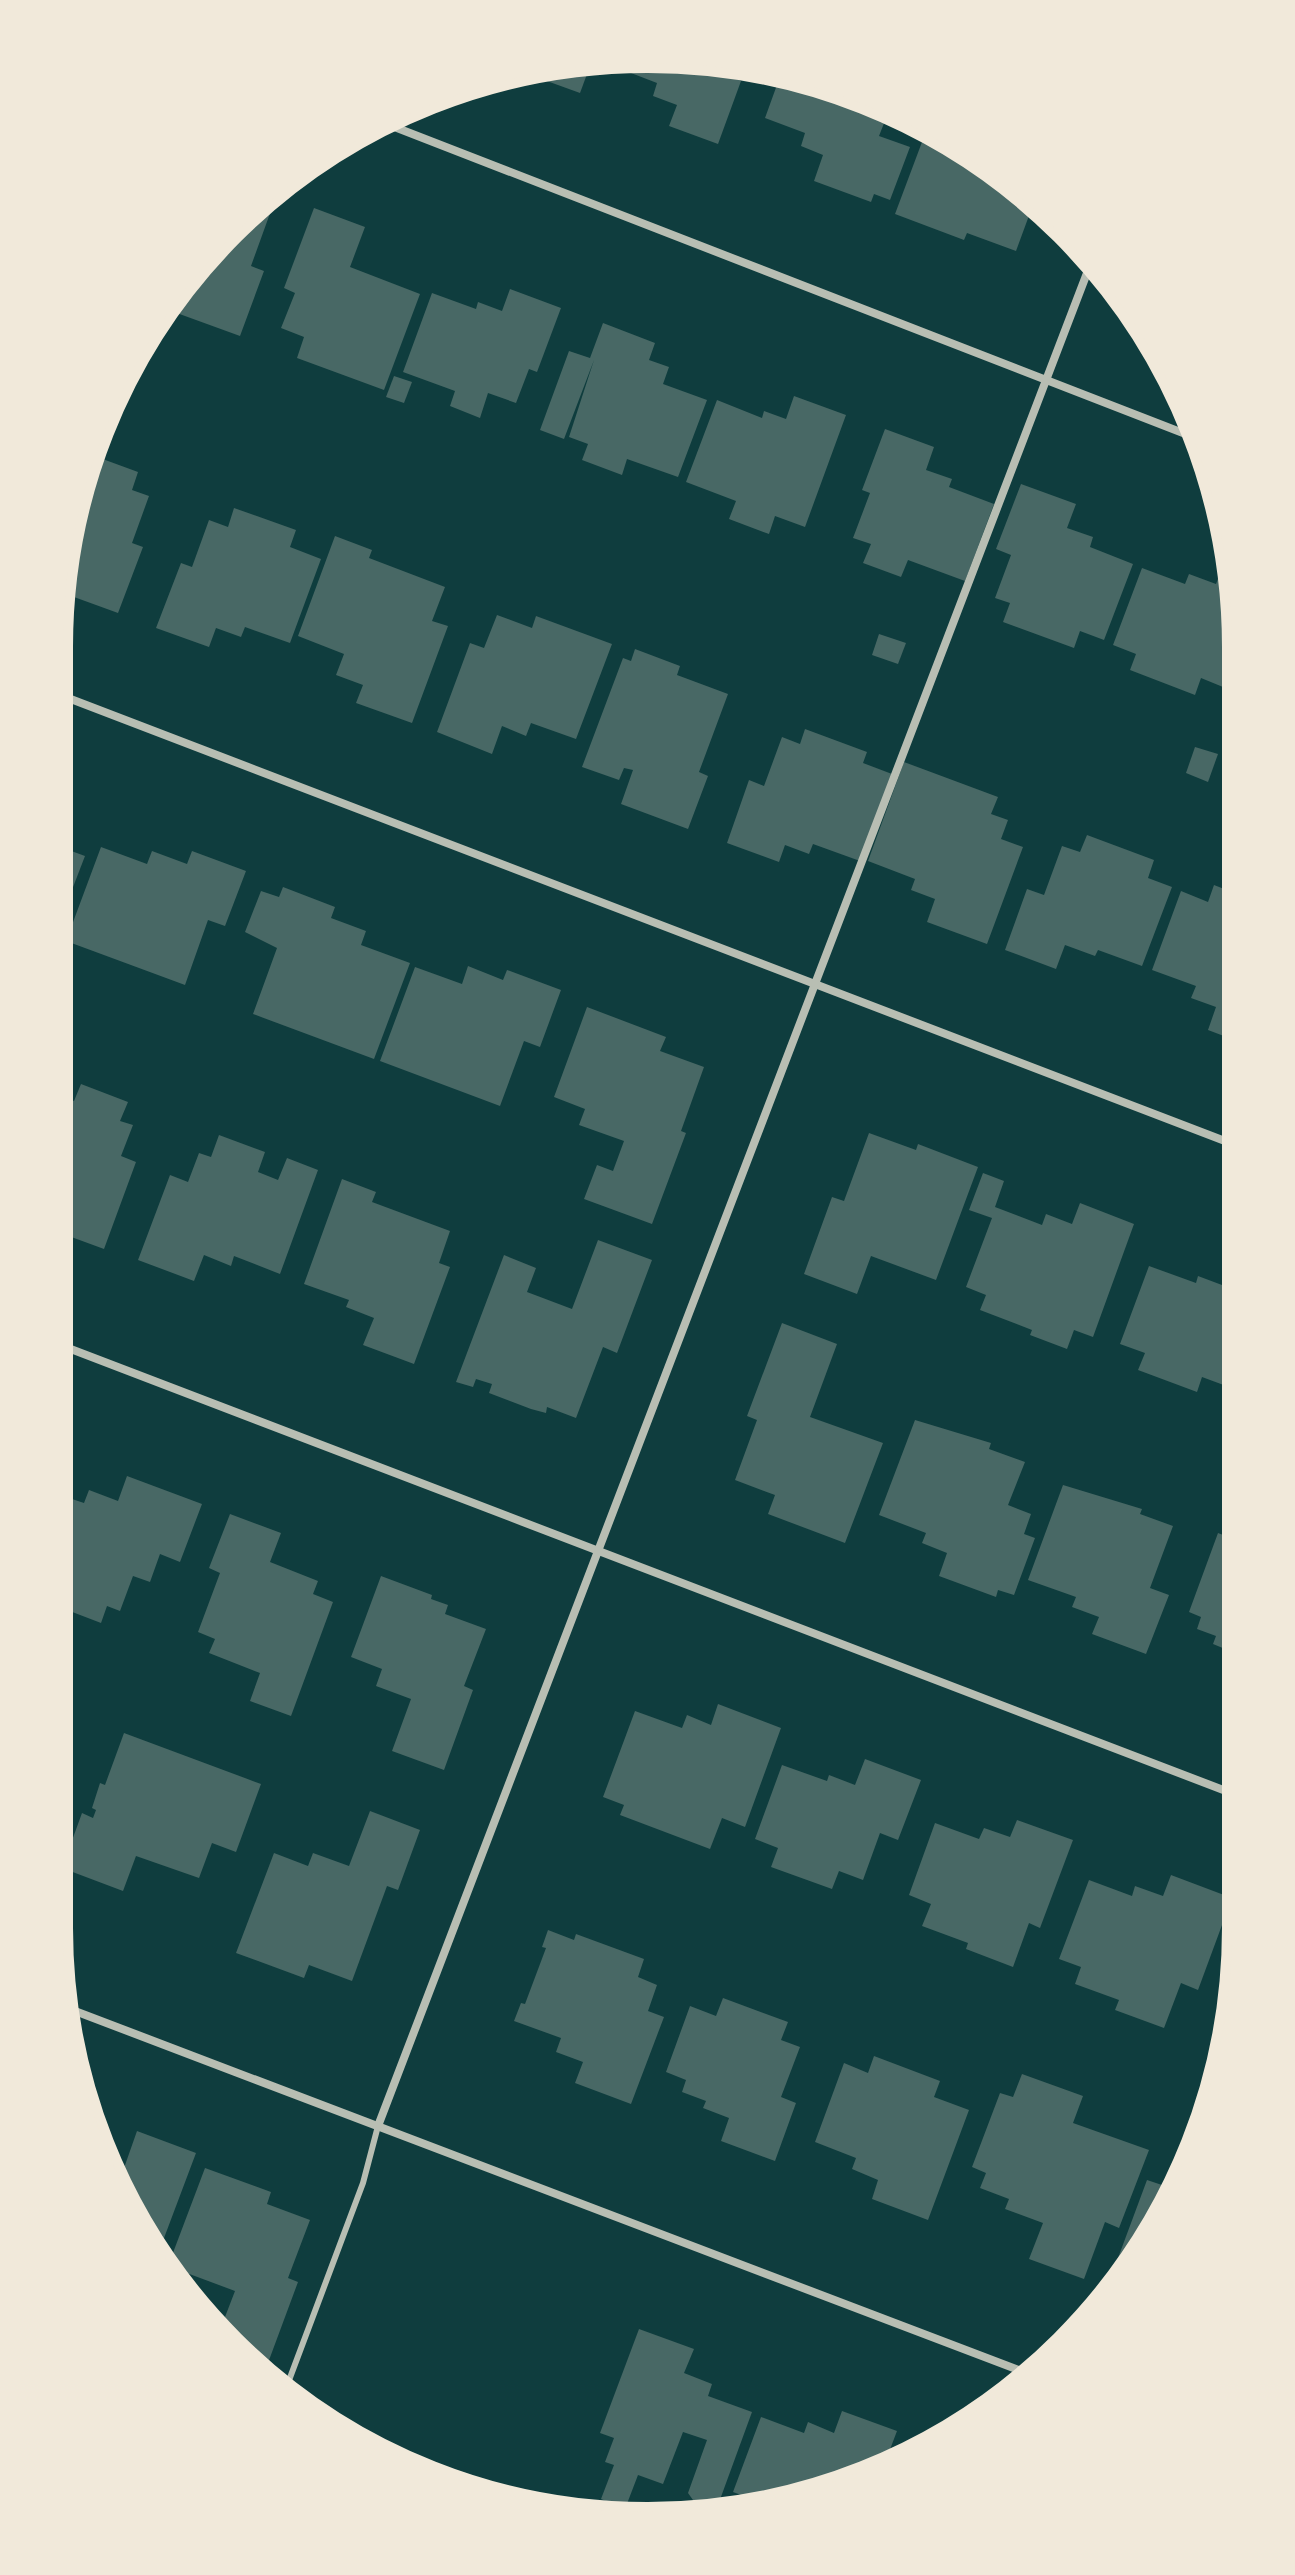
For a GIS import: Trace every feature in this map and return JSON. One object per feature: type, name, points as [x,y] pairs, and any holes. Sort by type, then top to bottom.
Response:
[{"type":"street","points":[[394,127],[1186,434]]},
{"type":"street","points":[[378,2126],[1088,271]]},
{"type":"street","points":[[68,698],[1227,1142]]},
{"type":"street","points":[[68,1348],[1227,1791]]},
{"type":"street","points":[[74,2011],[1020,2371]]},
{"type":"lane","points":[[288,2382],[363,2183],[378,2126]]},
{"type":"building","points":[[620,69],[685,69],[736,75],[735,78],[741,81],[718,144],[669,126],[677,105],[653,96],[657,83]]},
{"type":"building","points":[[588,71],[580,93],[539,78]]},
{"type":"building","points":[[778,83],[834,99],[885,120],[879,136],[910,147],[890,200],[874,194],[871,202],[814,181],[823,155],[801,146],[805,133],[765,118]]},
{"type":"building","points":[[923,139],[969,166],[1030,212],[1016,251],[967,233],[964,240],[895,214]]},
{"type":"building","points":[[273,206],[251,266],[264,271],[240,336],[176,313],[212,265]]},
{"type":"building","points":[[314,208],[365,227],[350,267],[420,294],[384,390],[297,358],[304,337],[281,328],[295,293],[284,288]]},
{"type":"building","points":[[510,289],[561,308],[537,372],[529,369],[516,403],[488,393],[480,418],[450,406],[455,391],[403,372],[432,293],[476,309],[478,302],[502,311]]},
{"type":"building","points":[[603,323],[655,343],[649,360],[669,367],[663,384],[707,400],[678,477],[627,459],[622,475],[582,460],[588,444],[569,437],[594,360],[564,439],[540,430],[569,351],[590,358]]},
{"type":"building","points":[[394,376],[412,382],[404,403],[386,397]]},
{"type":"building","points":[[794,396],[846,415],[805,527],[775,516],[769,534],[729,519],[736,501],[686,482],[717,400],[762,418],[764,411],[786,419]]},
{"type":"building","points":[[885,429],[934,447],[926,470],[952,479],[949,487],[994,504],[965,581],[908,560],[901,577],[863,563],[871,544],[853,538],[870,493],[862,490]]},
{"type":"building","points":[[100,458],[138,472],[132,490],[149,496],[132,543],[143,547],[118,613],[71,596],[79,534]]},
{"type":"building","points":[[1021,484],[1076,504],[1067,528],[1093,537],[1090,547],[1133,564],[1104,640],[1080,631],[1074,648],[1003,622],[1010,603],[995,598],[1011,555],[996,549]]},
{"type":"building","points":[[234,508],[296,530],[290,547],[321,559],[290,643],[245,627],[241,637],[216,628],[209,647],[156,628],[181,563],[192,567],[209,520],[228,527]]},
{"type":"building","points":[[335,536],[372,550],[369,558],[445,587],[432,621],[448,626],[412,723],[356,703],[363,685],[336,675],[344,654],[298,636]]},
{"type":"building","points":[[1142,568],[1185,584],[1189,574],[1216,584],[1222,569],[1227,648],[1227,676],[1223,687],[1201,678],[1195,695],[1130,670],[1136,654],[1113,645]]},
{"type":"building","points":[[497,615],[532,628],[536,616],[612,644],[576,739],[531,723],[526,736],[502,726],[492,754],[437,732],[470,643],[484,648]]},
{"type":"building","points":[[879,634],[906,643],[898,664],[872,655]]},
{"type":"building","points":[[635,649],[680,666],[677,675],[728,694],[699,772],[708,776],[688,829],[621,804],[633,770],[624,768],[619,780],[582,767],[623,658],[631,661]]},
{"type":"building","points":[[805,729],[867,752],[863,763],[892,774],[860,861],[813,844],[809,854],[785,845],[779,862],[727,843],[749,780],[764,786],[782,737],[800,744]]},
{"type":"building","points":[[1195,747],[1218,754],[1208,782],[1186,773]]},
{"type":"building","points":[[904,762],[998,797],[991,814],[1008,820],[1001,839],[1023,847],[987,944],[927,922],[935,899],[911,890],[915,879],[868,861]]},
{"type":"building","points":[[1087,835],[1154,860],[1148,878],[1172,887],[1142,966],[1098,950],[1095,956],[1065,945],[1056,969],[1005,950],[1027,889],[1044,895],[1062,846],[1080,852]]},
{"type":"building","points":[[101,847],[147,864],[152,851],[187,864],[192,851],[246,871],[225,926],[208,920],[185,985],[68,942]]},
{"type":"building","points":[[68,850],[85,856],[68,900]]},
{"type":"building","points":[[1214,885],[1227,890],[1227,1037],[1208,1030],[1216,1007],[1191,998],[1196,986],[1152,970],[1181,891],[1208,902]]},
{"type":"building","points":[[283,887],[335,907],[331,918],[366,931],[361,945],[410,963],[374,1059],[253,1014],[277,948],[245,932],[261,891],[279,897]]},
{"type":"building","points":[[468,966],[503,980],[507,970],[561,990],[540,1047],[524,1041],[500,1106],[380,1061],[415,967],[462,984]]},
{"type":"building","points":[[587,1007],[666,1037],[660,1051],[704,1067],[681,1131],[686,1133],[652,1224],[584,1199],[597,1165],[613,1171],[624,1141],[579,1125],[585,1109],[554,1097]]},
{"type":"building","points":[[81,1084],[128,1102],[120,1121],[133,1125],[121,1156],[136,1162],[104,1249],[68,1236],[68,1099],[74,1101]]},
{"type":"building","points":[[869,1133],[916,1150],[918,1144],[978,1167],[936,1280],[871,1256],[857,1294],[804,1274],[832,1197],[844,1201]]},
{"type":"building","points":[[219,1135],[265,1152],[258,1172],[278,1180],[287,1158],[318,1170],[280,1274],[234,1256],[231,1266],[204,1255],[194,1281],[138,1260],[170,1175],[188,1182],[199,1153],[211,1157]]},
{"type":"building","points":[[983,1173],[1004,1181],[995,1207],[1042,1225],[1046,1214],[1072,1224],[1080,1203],[1134,1224],[1093,1337],[1074,1330],[1067,1349],[1030,1335],[1032,1330],[980,1310],[986,1295],[966,1287],[992,1218],[969,1210]]},
{"type":"building","points":[[342,1179],[376,1192],[372,1202],[450,1231],[439,1263],[450,1267],[414,1364],[363,1345],[374,1318],[346,1307],[349,1300],[304,1284]]},
{"type":"building","points":[[598,1240],[652,1260],[617,1353],[603,1347],[576,1418],[547,1407],[546,1413],[531,1409],[489,1393],[492,1384],[476,1379],[473,1387],[456,1382],[504,1255],[536,1268],[527,1292],[572,1309]]},
{"type":"building","points":[[1149,1266],[1196,1283],[1198,1276],[1222,1285],[1227,1273],[1227,1386],[1202,1377],[1197,1392],[1138,1370],[1145,1353],[1120,1344]]},
{"type":"building","points":[[782,1323],[837,1344],[810,1417],[883,1443],[845,1543],[768,1514],[775,1495],[735,1480],[757,1420],[747,1416]]},
{"type":"building","points":[[915,1420],[991,1443],[989,1449],[1025,1462],[1008,1505],[1031,1514],[1024,1534],[1035,1538],[1014,1595],[998,1590],[996,1597],[939,1576],[947,1553],[922,1543],[926,1533],[879,1515]]},
{"type":"building","points":[[127,1476],[202,1504],[180,1562],[160,1554],[150,1582],[133,1576],[120,1611],[107,1606],[101,1623],[68,1610],[68,1498],[84,1503],[89,1490],[118,1501]]},
{"type":"building","points":[[1063,1485],[1142,1509],[1140,1514],[1173,1526],[1150,1588],[1169,1595],[1146,1654],[1092,1634],[1099,1617],[1072,1607],[1076,1597],[1028,1580]]},
{"type":"building","points":[[230,1514],[281,1533],[270,1562],[318,1581],[313,1594],[333,1602],[291,1716],[250,1701],[260,1673],[209,1653],[215,1639],[198,1632],[220,1573],[209,1568]]},
{"type":"building","points":[[1218,1533],[1227,1536],[1227,1650],[1213,1644],[1216,1636],[1197,1629],[1201,1617],[1189,1612]]},
{"type":"building","points":[[381,1576],[432,1595],[431,1599],[448,1605],[445,1614],[486,1629],[464,1686],[473,1690],[444,1770],[392,1751],[411,1699],[376,1686],[382,1669],[351,1657]]},
{"type":"building","points":[[718,1704],[781,1728],[745,1827],[722,1818],[710,1849],[620,1815],[624,1805],[603,1797],[635,1711],[682,1728],[687,1715],[711,1725]]},
{"type":"building","points":[[124,1733],[261,1784],[236,1852],[212,1843],[199,1878],[136,1856],[123,1891],[68,1870],[68,1852],[82,1813],[93,1818],[96,1810],[92,1808],[100,1783],[105,1785]]},
{"type":"building","points":[[865,1759],[921,1780],[898,1840],[880,1833],[863,1880],[839,1871],[832,1889],[771,1867],[778,1848],[755,1839],[782,1765],[827,1781],[829,1775],[855,1785]]},
{"type":"building","points":[[370,1811],[420,1830],[398,1890],[387,1886],[352,1981],[309,1965],[304,1978],[236,1953],[274,1853],[308,1866],[313,1853],[349,1866]]},
{"type":"building","points":[[1017,1820],[1073,1840],[1040,1928],[1029,1923],[1013,1967],[966,1949],[968,1943],[922,1926],[931,1904],[909,1895],[935,1823],[979,1839],[984,1828],[1010,1837]]},
{"type":"building","points":[[1171,1875],[1227,1896],[1227,1912],[1198,1990],[1181,1983],[1164,2028],[1115,2010],[1119,2000],[1075,1984],[1081,1967],[1059,1959],[1089,1880],[1132,1896],[1135,1886],[1163,1896]]},
{"type":"building","points":[[548,1930],[574,1940],[576,1934],[644,1959],[638,1977],[657,1985],[648,2011],[664,2017],[631,2104],[575,2083],[583,2062],[556,2052],[561,2038],[514,2021],[521,2003],[525,2004],[546,1948],[542,1947]]},
{"type":"building","points":[[723,1998],[788,2022],[781,2040],[800,2047],[781,2097],[796,2103],[775,2161],[721,2141],[729,2118],[703,2108],[706,2101],[682,2092],[686,2080],[666,2072],[690,2006],[716,2016]]},
{"type":"building","points":[[874,2056],[940,2081],[934,2097],[969,2110],[928,2220],[872,2199],[878,2180],[852,2169],[856,2158],[815,2142],[844,2063],[868,2073]]},
{"type":"building","points":[[1022,2074],[1083,2096],[1073,2123],[1149,2150],[1119,2228],[1105,2222],[1084,2279],[1029,2259],[1043,2223],[1005,2209],[1009,2199],[980,2188],[986,2173],[972,2167],[1000,2093],[1013,2097]]},
{"type":"building","points":[[137,2131],[196,2153],[162,2243],[120,2167],[124,2168]]},
{"type":"building","points":[[205,2168],[271,2192],[267,2204],[310,2220],[288,2278],[298,2282],[267,2365],[223,2322],[235,2291],[182,2271],[171,2257]]},
{"type":"building","points":[[1147,2180],[1166,2186],[1122,2259],[1118,2258]]},
{"type":"building","points":[[639,2329],[694,2349],[684,2373],[712,2384],[708,2396],[752,2412],[719,2502],[691,2505],[693,2500],[688,2493],[707,2440],[683,2432],[663,2484],[638,2475],[626,2506],[601,2499],[614,2465],[605,2462],[614,2438],[600,2433]]},
{"type":"building","points":[[842,2411],[897,2431],[888,2454],[869,2463],[761,2496],[749,2498],[733,2492],[761,2417],[804,2433],[808,2422],[834,2433]]}]
